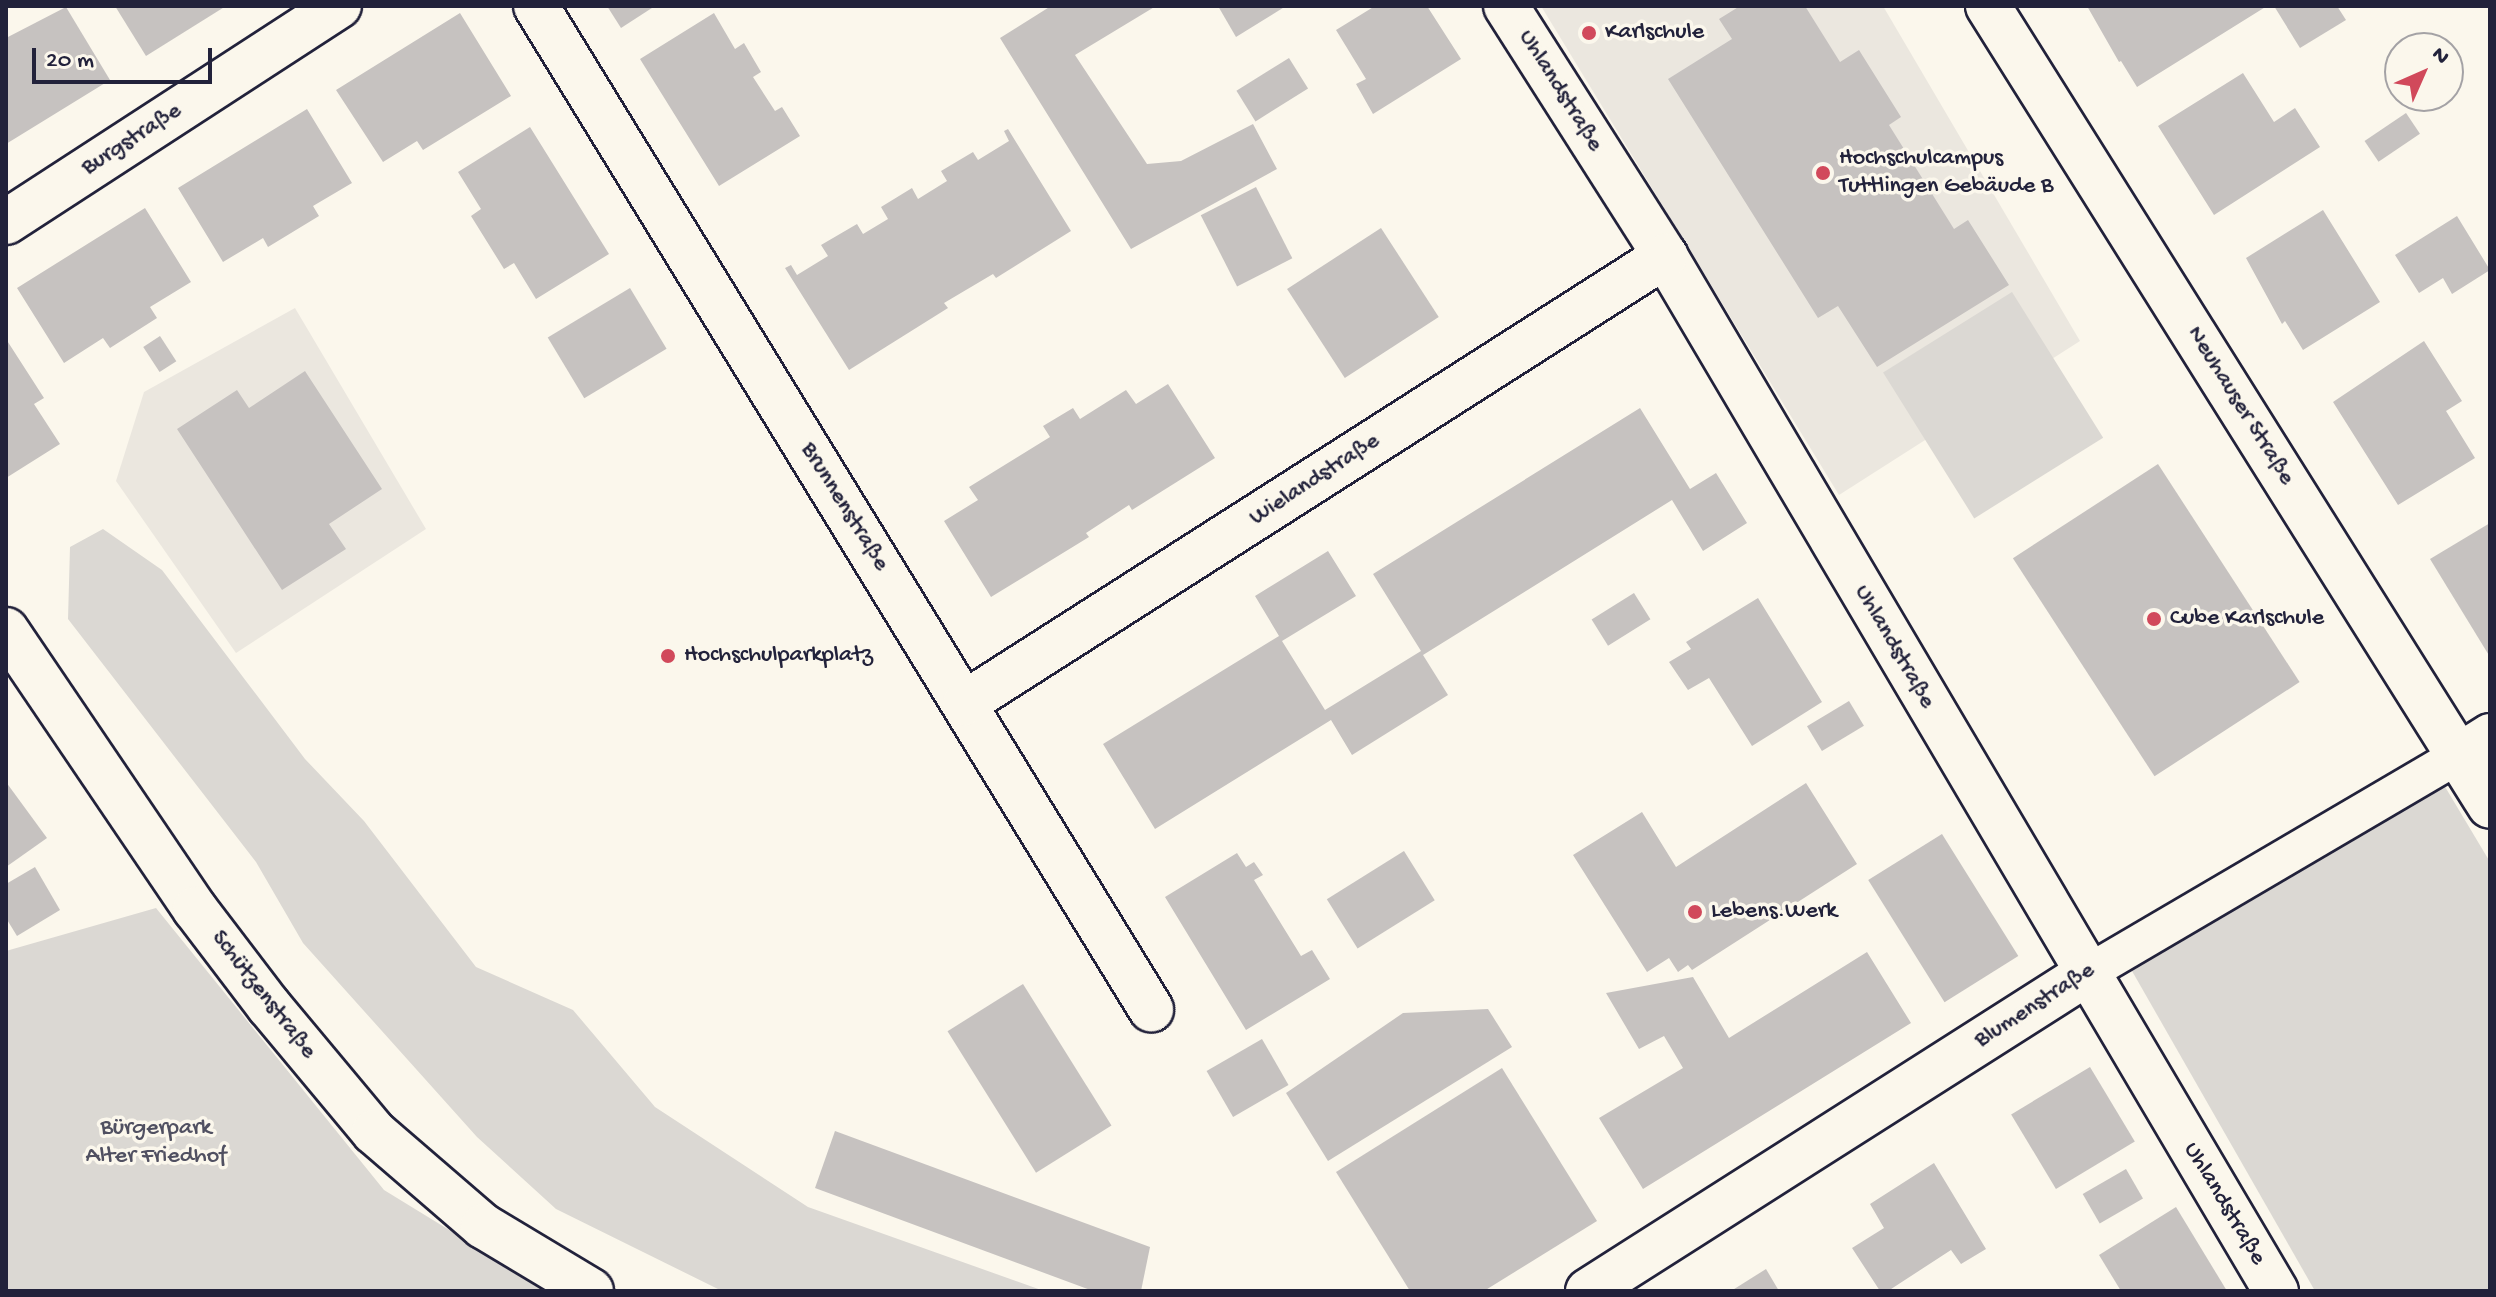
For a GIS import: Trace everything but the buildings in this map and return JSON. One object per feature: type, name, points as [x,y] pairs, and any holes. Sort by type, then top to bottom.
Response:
[{"type":"street","name":"Burgstraße","points":[[6,222],[339,6]]},
{"type":"street","name":"Brunnenstraße","points":[[536,6],[1151,1009]]},
{"type":"street","name":"Uhlandstraße","points":[[1506,6],[1665,256],[2086,974],[2276,1291]]},
{"type":"street","name":"Neuhauser Straße","points":[[1988,6],[2475,746],[2490,806]]},
{"type":"street","name":"Wielandstraße","points":[[965,703],[1665,256]]},
{"type":"street","name":"Schützenstraße","points":[[6,630],[195,909],[269,1006],[374,1132],[483,1226],[591,1291]]},
{"type":"street","name":"Blumenstraße","points":[[1588,1291],[2086,974]]},
{"type":"lane","name":"Blumenstraße","points":[[2086,974],[2475,746]]},
{"type":"shaded area","points":[[1541,6],[1883,6],[2080,341],[1839,495]]},
{"type":"shaded area","points":[[295,308],[426,529],[236,653],[116,481],[144,392]]},
{"type":"green space","points":[[2012,292],[2103,438],[1974,518],[1883,373]]},
{"type":"green space","points":[[103,529],[162,570],[305,759],[364,821],[476,967],[573,1010],[655,1107],[808,1207],[1044,1291],[722,1291],[556,1209],[477,1137],[303,943],[256,862],[68,619],[70,547]]},
{"type":"green space","points":[[2444,785],[2490,862],[2490,1291],[2315,1291],[2128,964]]},
{"type":"green space","name":"Bürgerpark Alter Friedhof","points":[[156,908],[384,1190],[549,1291],[6,1291],[6,951]]},
{"type":"place","name":"Karlschule","points":[[1589,33]]},
{"type":"place","name":"Hochschulcampus Tuttlingen Gebäude B","points":[[1823,173]]},
{"type":"place","name":"Cube Karlschule","points":[[2154,619]]},
{"type":"place","name":"Hochschulparkplatz","points":[[668,656]]},
{"type":"place","name":"Lebens.Werk","points":[[1695,912]]}]
